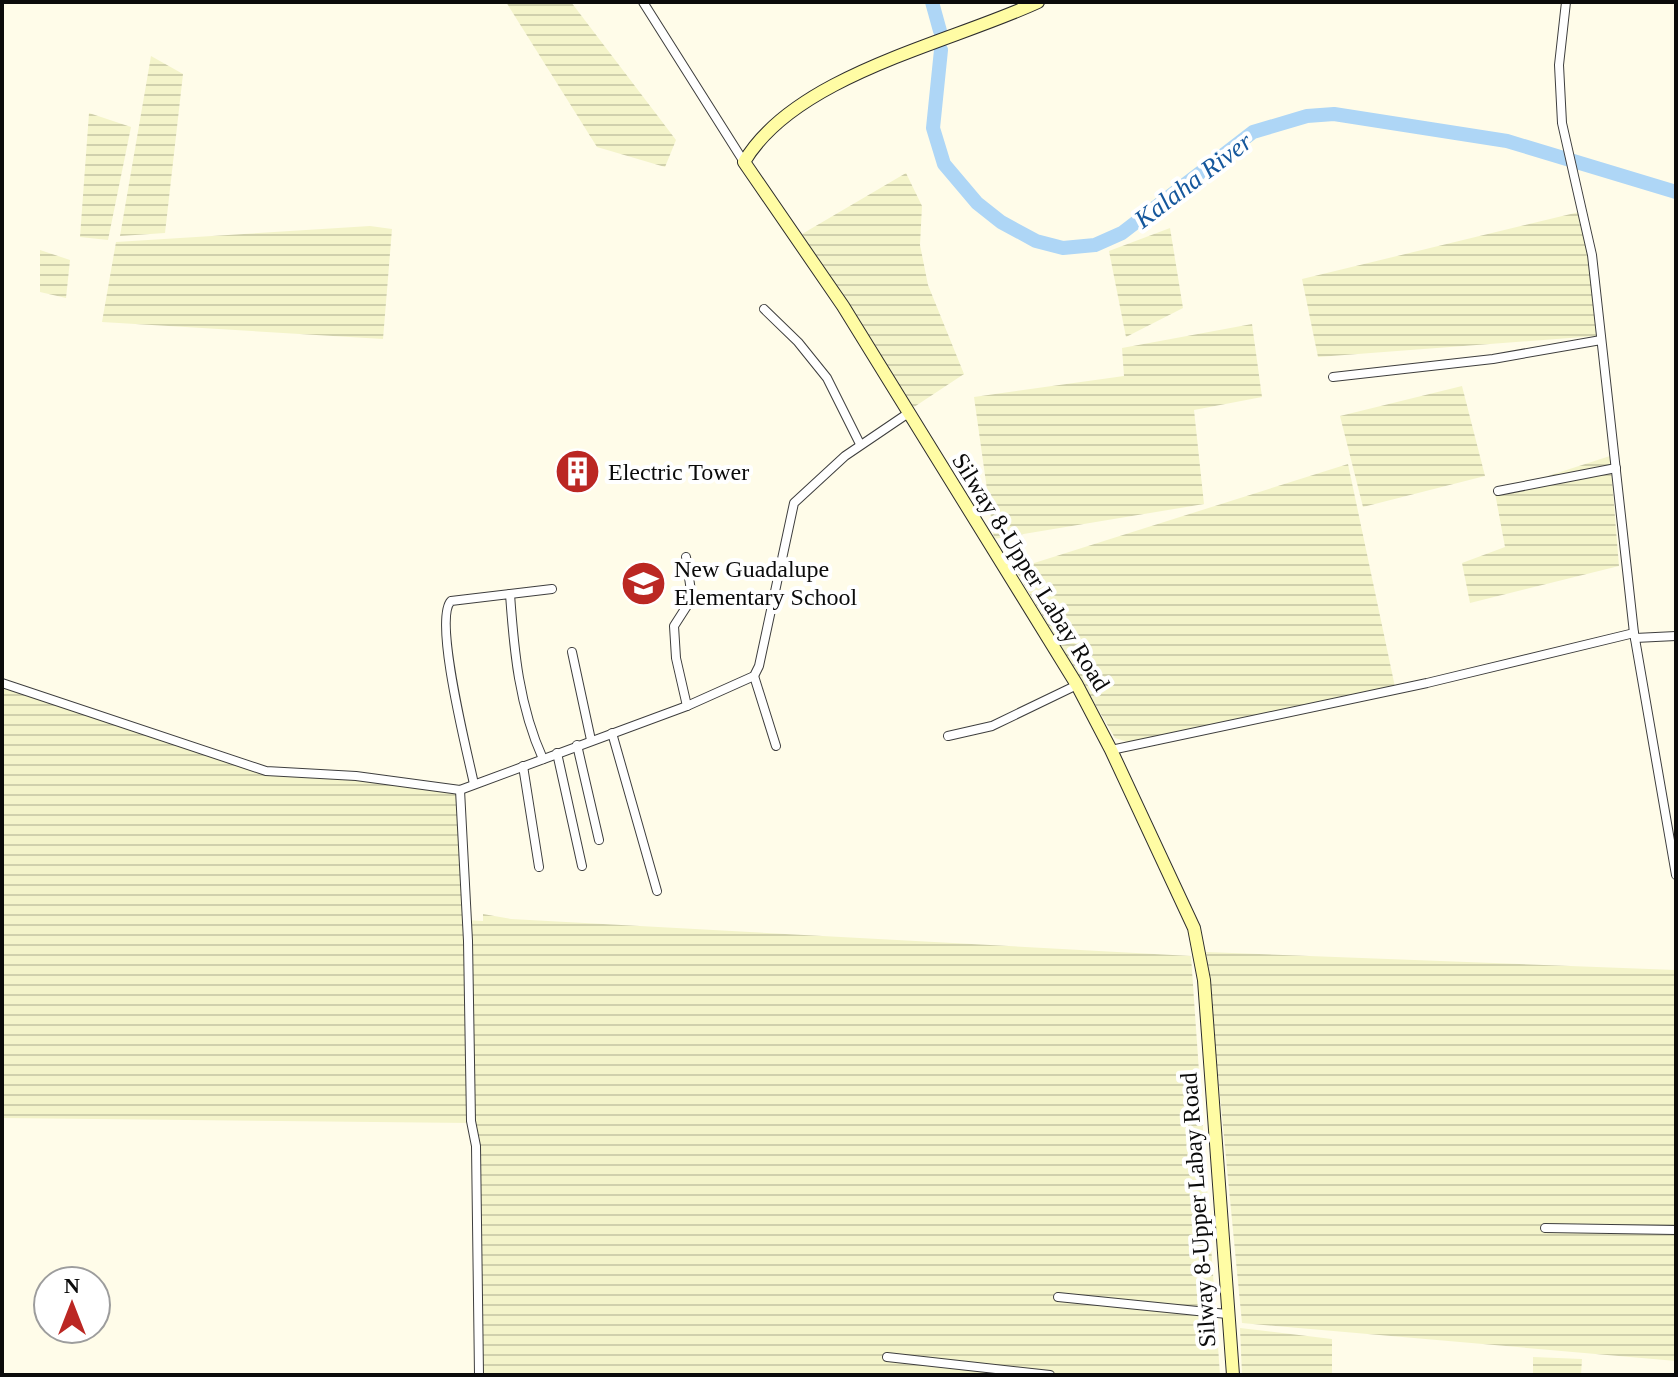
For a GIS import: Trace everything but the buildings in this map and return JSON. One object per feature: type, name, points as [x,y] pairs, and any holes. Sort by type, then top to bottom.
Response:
[{"type":"main road","points":[[744,162],[769,128],[820,95],[883,63],[1038,2]]},
{"type":"main road","name":"Silway 8-Upper Labay Road","points":[[744,162],[802,242],[1077,685],[1111,750],[1183,905],[1202,954],[1233,1375]]},
{"type":"street","points":[[643,2],[744,162]]},
{"type":"street","points":[[1566,2],[1559,65],[1564,140],[1592,255],[1634,635],[1676,875]]},
{"type":"street","points":[[764,309],[827,378],[860,444]]},
{"type":"street","points":[[1333,377],[1493,359],[1601,340]]},
{"type":"street","points":[[2,683],[266,771],[356,776],[460,790],[687,706],[754,676],[759,666],[794,503],[860,444],[907,414]]},
{"type":"street","points":[[1498,491],[1616,468]]},
{"type":"street","points":[[686,557],[692,598],[674,628],[676,658],[687,706]]},
{"type":"street","points":[[474,784],[456,709],[445,610],[454,599],[552,589]]},
{"type":"street","points":[[510,594],[521,692],[530,732],[543,759]]},
{"type":"street","points":[[1111,750],[1427,683],[1634,635],[1676,636]]},
{"type":"street","points":[[572,652],[591,740]]},
{"type":"street","points":[[754,676],[776,746]]},
{"type":"street","points":[[948,736],[992,726],[1077,685]]},
{"type":"street","points":[[612,733],[657,891]]},
{"type":"street","points":[[577,745],[599,840]]},
{"type":"street","points":[[557,753],[582,866]]},
{"type":"street","points":[[523,766],[539,867]]},
{"type":"street","points":[[460,790],[468,941],[471,1121],[476,1146],[479,1375]]},
{"type":"street","points":[[1545,1228],[1676,1230]]},
{"type":"street","points":[[1058,1297],[1227,1314]]},
{"type":"street","points":[[887,1357],[1050,1375]]},
{"type":"green space","points":[[506,2],[571,2],[676,140],[665,167],[597,147]]},
{"type":"green space","points":[[151,56],[183,74],[165,233],[120,236]]},
{"type":"green space","points":[[89,113],[131,127],[108,240],[80,237]]},
{"type":"green space","points":[[906,173],[922,206],[920,245],[928,285],[964,374],[911,409],[802,234]]},
{"type":"green space","points":[[1579,212],[1588,254],[1596,336],[1318,357],[1302,279]]},
{"type":"green space","points":[[370,226],[392,229],[383,339],[102,322],[116,242]]},
{"type":"green space","points":[[1170,228],[1183,308],[1126,337],[1109,251]]},
{"type":"green space","points":[[40,250],[70,260],[66,298],[40,292]]},
{"type":"green space","points":[[1252,324],[1262,397],[1194,410],[1204,504],[994,539],[974,397],[1124,376],[1122,348]]},
{"type":"green space","points":[[1462,386],[1485,476],[1363,507],[1340,416]]},
{"type":"green space","points":[[1610,456],[1619,566],[1470,603],[1462,563],[1505,547],[1495,493]]},
{"type":"green space","points":[[1348,464],[1395,687],[1134,744],[1115,738],[1015,569]]},
{"type":"green space","points":[[2,688],[243,764],[460,791],[467,920],[483,921],[483,914],[511,919],[1191,956],[1220,1375],[482,1375],[470,1055],[470,1123],[2,1118]]},
{"type":"green space","points":[[1206,952],[1676,970],[1676,1361],[1242,1323]]},
{"type":"green space","points":[[1240,1328],[1332,1339],[1332,1375],[1242,1375]]},
{"type":"green space","points":[[1533,1357],[1582,1359],[1581,1375],[1533,1375]]},
{"type":"waterway","name":"Kalaha River","points":[[932,2],[940,31]]},
{"type":"waterway","name":"Kalaha River","points":[[941,50],[933,128],[944,164],[977,203],[1001,222],[1036,241],[1063,248],[1095,245],[1122,233],[1253,132],[1307,116],[1334,114],[1507,141],[1676,192]]},
{"type":"place","name":"Electric Tower","points":[[577,472]]},
{"type":"place","name":"New Guadalupe Elementary School","points":[[643,583]]}]
